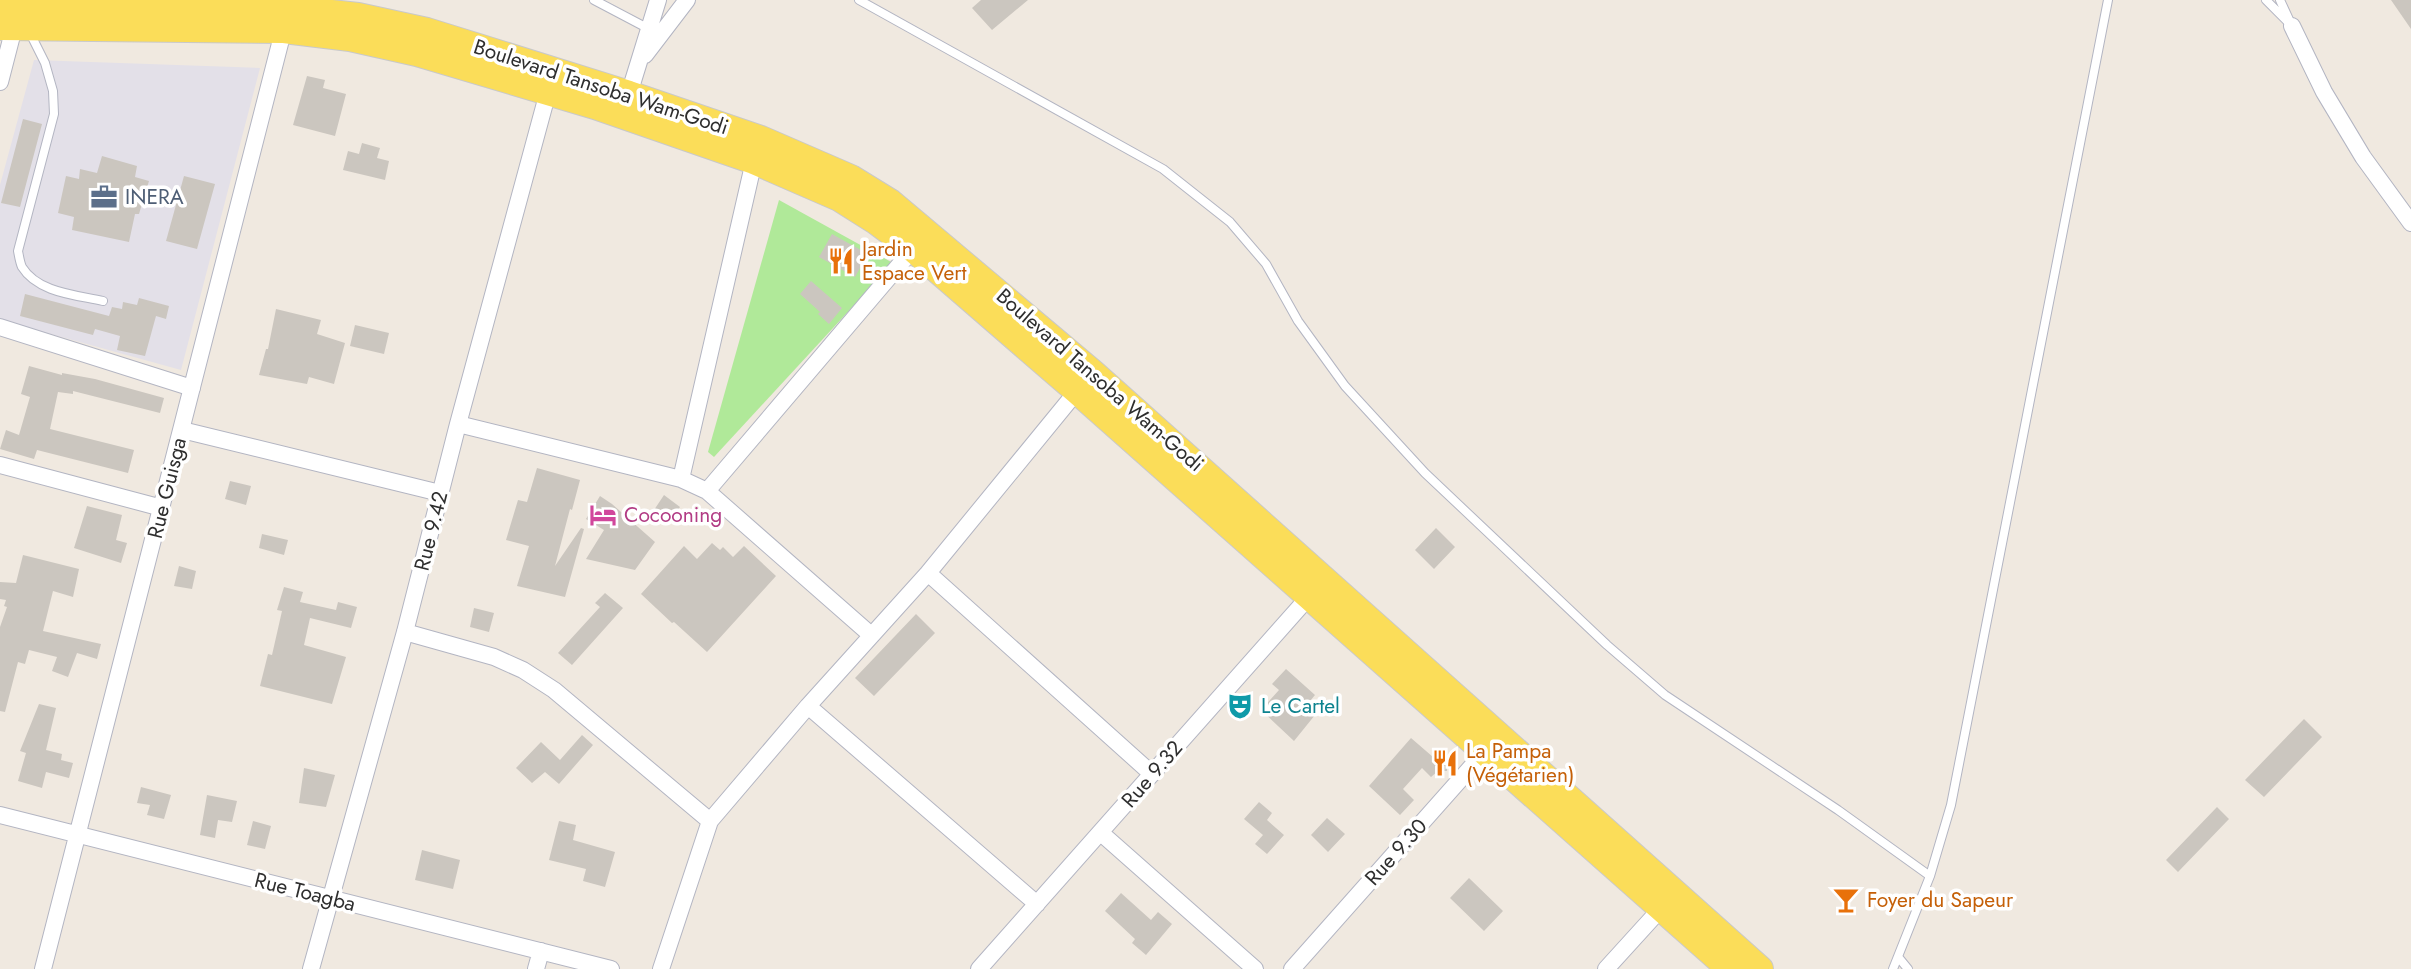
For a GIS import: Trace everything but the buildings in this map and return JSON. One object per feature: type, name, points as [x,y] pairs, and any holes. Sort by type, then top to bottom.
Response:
[{"type":"main road","name":"Boulevard Tansoba Wam-Godi","points":[[0,1],[286,19],[548,92],[754,161],[839,198],[913,248],[1077,391],[1317,587]]},
{"type":"main road","name":"Boulevard Tansoba Wam-Godi","points":[[14,27],[358,16],[427,32],[629,94],[773,144],[851,178],[890,202],[1093,373],[1317,587],[1668,901],[1760,969]]},
{"type":"main road","name":"Boulevard Tansoba Wam-Godi","points":[[1668,901],[1730,969]]},
{"type":"street","points":[[629,94],[654,32],[658,0]]},
{"type":"street","points":[[654,32],[687,0]]},
{"type":"street","points":[[0,82],[21,1]]},
{"type":"street","name":"Rue Guisga","points":[[43,969],[286,19]]},
{"type":"street","points":[[2292,26],[2324,92],[2363,157],[2411,223]]},
{"type":"street","name":"Rue 9.42","points":[[312,969],[405,632],[548,92]]},
{"type":"street","points":[[681,479],[754,161]]},
{"type":"street","points":[[708,491],[913,248]]},
{"type":"street","points":[[0,327],[192,388]]},
{"type":"street","points":[[662,969],[710,821],[808,706],[928,573],[1077,391]]},
{"type":"street","points":[[458,424],[681,479],[708,491],[871,635]]},
{"type":"street","points":[[182,429],[440,493]]},
{"type":"street","points":[[0,465],[162,508]]},
{"type":"street","points":[[928,573],[1152,774]]},
{"type":"street","name":"Rue 9.32","points":[[979,969],[1317,587]]},
{"type":"street","points":[[405,632],[494,657],[523,670],[554,690],[710,821]]},
{"type":"street","points":[[808,706],[1037,904]]},
{"type":"street","name":"Rue 9.30","points":[[1292,969],[1492,743]]},
{"type":"street","name":"Rue Toagba","points":[[0,815],[611,969]]},
{"type":"street","points":[[1101,832],[1255,969]]},
{"type":"street","points":[[1606,969],[1668,901]]},
{"type":"street","points":[[536,969],[541,951]]},
{"type":"lane","points":[[594,0],[654,32]]},
{"type":"lane","points":[[859,0],[1163,169],[1199,195],[1230,222],[1266,264],[1298,320],[1345,386],[1424,473],[1607,645],[1665,695],[1838,810],[1930,876]]},
{"type":"lane","points":[[1893,969],[1930,876],[1951,805],[2108,0]]},
{"type":"lane","points":[[2266,0],[2292,26]]},
{"type":"lane","points":[[2280,0],[2292,26]]},
{"type":"lane","points":[[14,27],[48,72],[53,91],[54,114],[18,251],[22,267],[37,283],[56,291],[103,301]]},
{"type":"lane","points":[[1899,958],[1908,969]]},
{"type":"shaded area","points":[[34,60],[260,68],[181,370],[0,320],[0,185]]},
{"type":"green space","points":[[779,200],[893,263],[714,457],[708,452]]},
{"type":"place","name":"INERA","points":[[104,197]]},
{"type":"place","name":"Jardin Espace Vert","points":[[841,261]]},
{"type":"place","name":"Cocooning","points":[[603,515]]},
{"type":"place","name":"Le Cartel","points":[[1240,706]]},
{"type":"place","name":"La Pampa (Végétarien)","points":[[1445,763]]},
{"type":"place","name":"Foyer du Sapeur","points":[[1846,900]]}]
